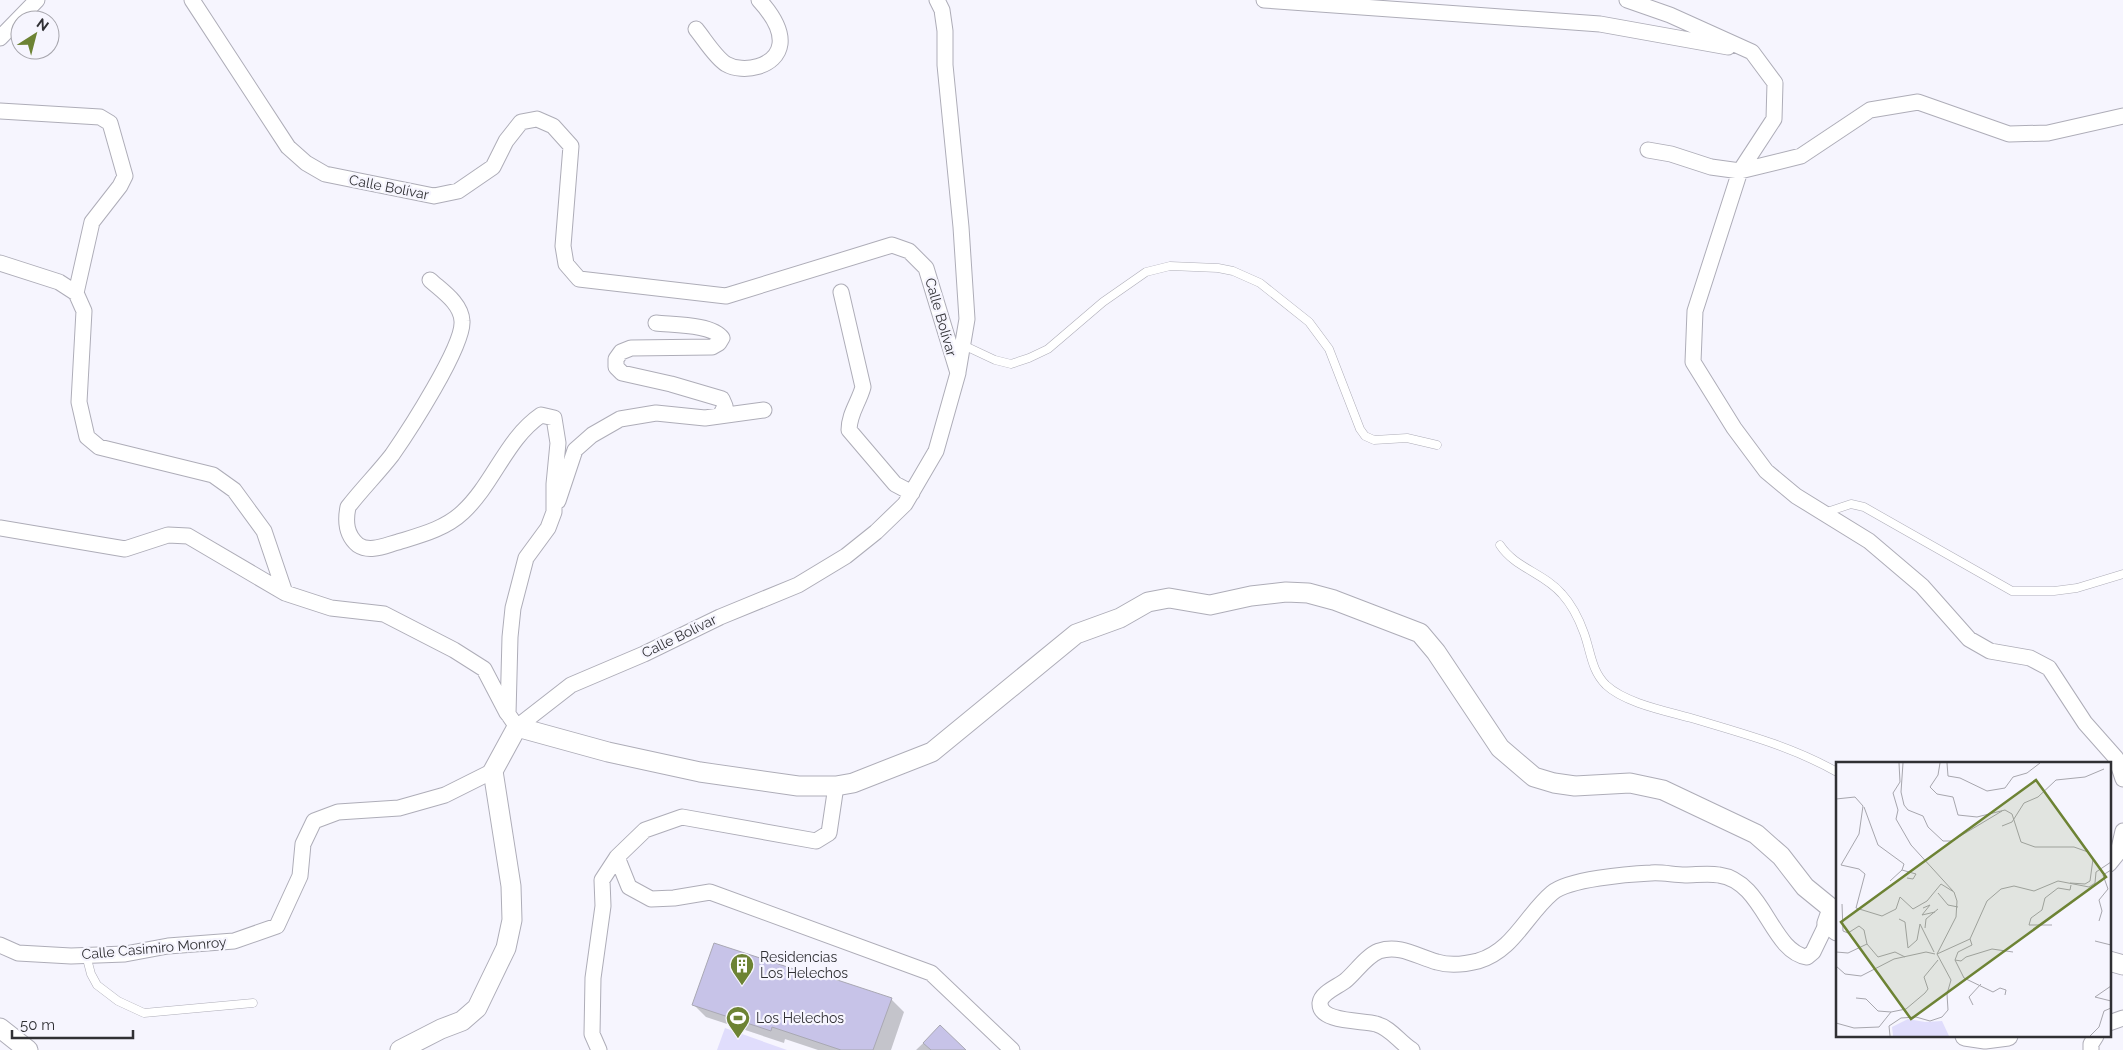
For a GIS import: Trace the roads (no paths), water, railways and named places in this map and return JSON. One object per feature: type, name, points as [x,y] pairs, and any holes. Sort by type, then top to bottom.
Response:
[{"type":"street","points":[[0,38],[37,0]]},
{"type":"street","name":"Calle Bolívar","points":[[192,0],[288,147],[306,164],[325,174],[434,196],[458,191],[493,167],[506,141],[521,122],[537,119],[553,126],[570,146],[563,246],[566,264],[579,279],[726,296],[892,245],[909,251],[926,268],[958,374],[936,451],[905,504],[876,532],[846,556],[798,585],[720,617],[644,654],[570,685],[512,720],[493,771]]},
{"type":"street","points":[[696,30],[724,63],[729,66],[744,70],[764,64],[776,53],[780,41],[780,33],[768,10],[759,0]]},
{"type":"street","points":[[937,0],[942,10],[945,31],[945,65],[961,227],[967,319],[958,374]]},
{"type":"street","points":[[1264,0],[1600,24],[1752,52]]},
{"type":"street","points":[[1627,0],[1670,15],[1752,52],[1775,83],[1774,119],[1740,171],[1695,311],[1693,362],[1734,428],[1766,471],[1796,496],[1869,541],[1922,586],[1969,639],[1990,651],[2030,658],[2049,668],[2085,723],[2116,758],[2123,779]]},
{"type":"street","points":[[1648,150],[1671,154],[1711,167],[1740,171],[1801,156],[1870,110],[1918,102],[2009,134],[2048,134],[2123,116]]},
{"type":"street","points":[[0,111],[100,117],[110,123],[125,176],[120,186],[92,222],[76,293]]},
{"type":"street","points":[[0,263],[59,282],[76,293],[84,311],[79,402],[87,437],[98,448],[213,475],[234,490],[264,531],[285,593]]},
{"type":"street","points":[[430,280],[458,307],[462,321],[459,336],[453,353],[392,454],[348,508],[346,518],[352,540],[362,548],[375,549],[432,532],[448,523],[462,513],[480,494],[526,426],[541,415],[554,418],[557,426],[558,443],[554,484],[554,512]]},
{"type":"street","points":[[841,292],[863,387],[861,396],[849,419],[849,430],[895,484],[912,493]]},
{"type":"street","points":[[656,323],[707,328],[718,332],[722,338],[719,343],[712,347],[631,348],[621,352],[616,359],[616,367],[622,374],[671,384],[722,400],[725,406],[720,416]]},
{"type":"street","points":[[512,720],[510,637],[519,584],[526,558],[548,528],[575,450],[592,435],[620,420],[656,413],[705,418],[764,410]]},
{"type":"street","points":[[0,528],[125,549],[168,535],[188,536],[285,593],[330,608],[384,614],[454,650],[484,669],[512,720],[608,752],[709,774],[798,786],[836,786],[853,783],[932,752],[969,724],[1076,634],[1120,618],[1148,602],[1169,598],[1210,605],[1251,596],[1286,592],[1308,593],[1334,600],[1420,633],[1436,652],[1500,748],[1534,777],[1554,783],[1575,786],[1630,783],[1663,790],[1756,834],[1781,856],[1833,919],[1813,952],[1807,957],[1799,956],[1776,931],[1754,897],[1739,883],[1720,875],[1652,873],[1574,882],[1554,891],[1538,906],[1512,940],[1495,954],[1478,961],[1457,964],[1437,962],[1417,954],[1399,950],[1378,952],[1344,982],[1323,996],[1320,1004],[1322,1011],[1330,1017],[1377,1024],[1390,1030],[1412,1050]]},
{"type":"street","points":[[400,1050],[441,1029],[462,1021],[477,1008],[506,948],[512,920],[512,886],[493,771]]},
{"type":"street","name":"Calle Casimiro Monroy","points":[[0,945],[18,953],[124,954],[168,946],[234,941],[277,926],[300,876],[303,844],[314,821],[338,812],[399,808],[445,795],[493,771]]},
{"type":"street","points":[[599,1050],[592,1034],[593,978],[603,906],[602,880],[617,857],[645,830],[682,816],[816,841],[829,833],[836,786]]},
{"type":"street","points":[[2110,863],[2118,852],[2123,831]]},
{"type":"street","points":[[617,857],[629,887],[652,899],[674,898],[710,892],[932,973],[1012,1050]]},
{"type":"street","points":[[2110,961],[2123,965]]},
{"type":"street","points":[[2110,1023],[2123,1018]]},
{"type":"street","points":[[0,1028],[28,1050]]},
{"type":"street","points":[[1978,1038],[1993,1038]]},
{"type":"street","points":[[2091,1050],[2091,1044],[2095,1038]]},
{"type":"lane","points":[[962,345],[995,360],[1011,364],[1048,349],[1103,302],[1146,272],[1170,266],[1218,268],[1233,271],[1260,283],[1309,322],[1329,349],[1360,429],[1365,436],[1374,440],[1406,438],[1437,445]]},
{"type":"lane","points":[[1822,513],[1852,504],[1864,507],[2012,591],[2054,591],[2077,588],[2123,574]]},
{"type":"lane","points":[[1500,545],[1510,558],[1541,576],[1567,600],[1585,634],[1593,666],[1608,687],[1620,694],[1649,705],[1784,746],[1836,772]]},
{"type":"lane","points":[[86,955],[91,974],[97,985],[118,1001],[144,1013],[253,1004]]},
{"type":"place","name":"Residencias Los Helechos","points":[[742,986]]},
{"type":"place","name":"Los Helechos","points":[[738,1039]]}]
